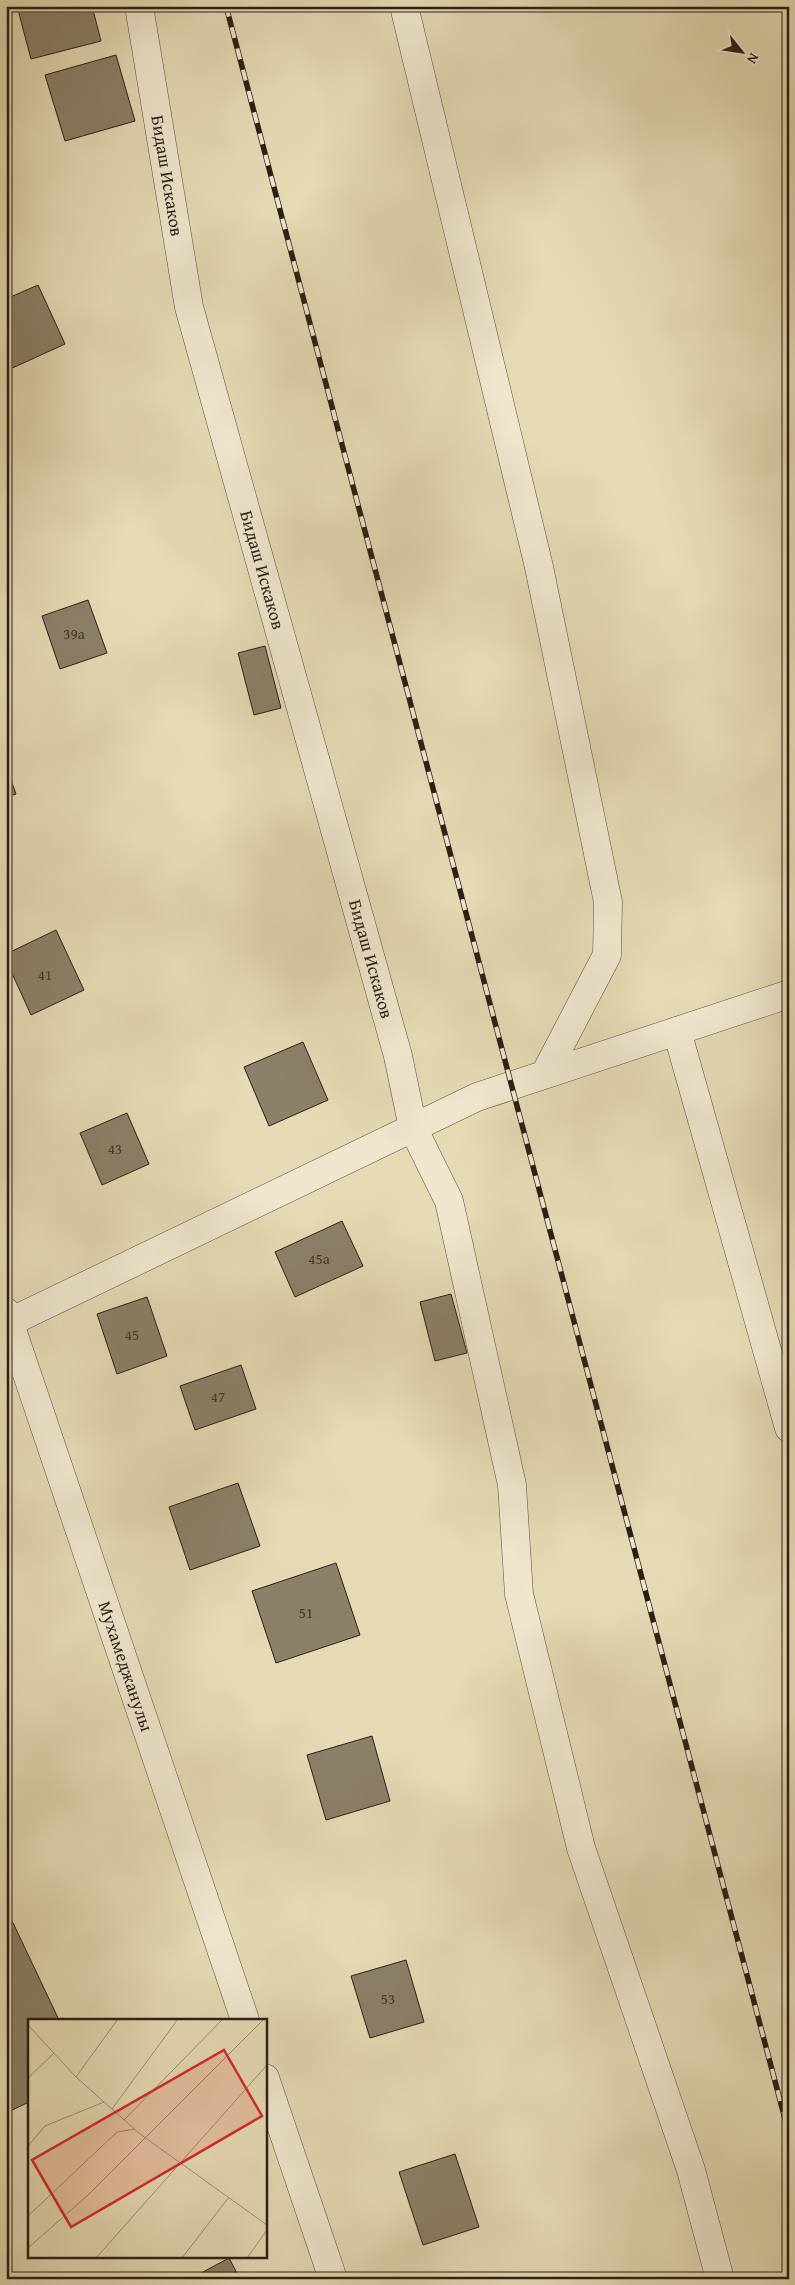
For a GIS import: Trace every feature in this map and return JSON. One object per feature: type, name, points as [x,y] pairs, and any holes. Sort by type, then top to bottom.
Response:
[{"type":"street","name":"Бидаш Искаков","points":[[138,6],[189,307],[398,1056],[413,1128],[449,1201],[512,1485],[519,1594],[581,1848],[691,2170],[720,2279]]},
{"type":"street","points":[[404,6],[539,567],[608,902],[607,955],[545,1074]]},
{"type":"street","points":[[7,1319],[477,1097],[789,994]]},
{"type":"street","points":[[677,1031],[789,1428]]},
{"type":"street","name":"Мухамеджанулы","points":[[7,1319],[245,2019]]},
{"type":"street","points":[[266,2081],[333,2279]]},
{"type":"building","points":[[17,6],[92,6],[101,41],[31,59]]},
{"type":"building","points":[[116,55],[135,121],[65,141],[45,75]]},
{"type":"building","points":[[38,285],[65,344],[8,370],[6,365],[6,299]]},
{"type":"building","points":[[88,600],[107,653],[60,669],[42,616]]},
{"type":"building","points":[[265,646],[281,708],[254,715],[238,653]]},
{"type":"building","points":[[6,766],[16,794],[6,797]]},
{"type":"building","points":[[56,930],[84,990],[31,1015],[6,960],[6,954]]},
{"type":"building","points":[[303,1042],[328,1100],[269,1126],[244,1067]]},
{"type":"building","points":[[127,1113],[149,1164],[102,1185],[80,1133]]},
{"type":"building","points":[[342,1221],[363,1266],[295,1297],[275,1252]]},
{"type":"building","points":[[451,1294],[467,1353],[435,1361],[420,1302]]},
{"type":"building","points":[[147,1297],[167,1356],[117,1374],[97,1314]]},
{"type":"building","points":[[241,1365],[256,1409],[195,1430],[180,1386]]},
{"type":"building","points":[[238,1483],[260,1546],[190,1570],[169,1507]]},
{"type":"building","points":[[336,1563],[360,1635],[276,1663],[252,1591]]},
{"type":"building","points":[[372,1736],[390,1801],[326,1820],[307,1755]]},
{"type":"building","points":[[6,1908],[59,2019],[28,2019],[28,2102],[6,2113]]},
{"type":"building","points":[[406,1960],[424,2022],[370,2038],[351,1976]]},
{"type":"building","points":[[455,2154],[479,2227],[423,2245],[399,2172]]},
{"type":"building","points":[[229,2258],[240,2279],[190,2279]]},
{"type":"railway","points":[[226,6],[789,2134]]}]
